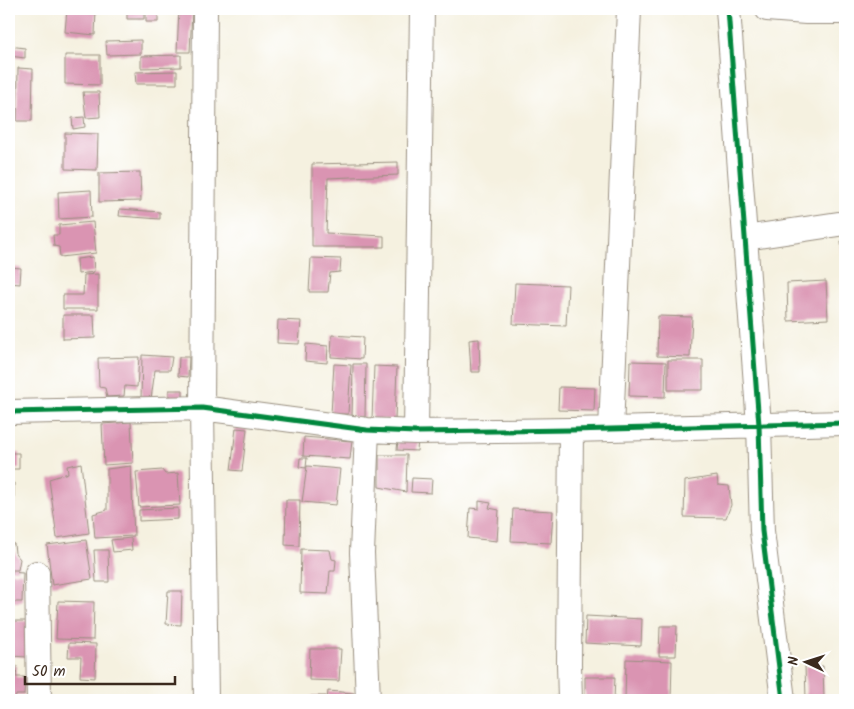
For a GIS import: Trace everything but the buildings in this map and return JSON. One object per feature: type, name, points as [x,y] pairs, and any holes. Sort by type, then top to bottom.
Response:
[{"type":"street","points":[[206,9],[202,408],[206,700]]},
{"type":"street","points":[[416,432],[422,9]]},
{"type":"street","points":[[611,429],[629,9]]},
{"type":"street","points":[[728,9],[759,425],[762,531],[783,700]]},
{"type":"street","points":[[767,9],[845,12]]},
{"type":"street","points":[[745,238],[845,223]]},
{"type":"street","points":[[9,412],[202,408],[367,430],[416,432],[845,423]]},
{"type":"street","points":[[367,430],[362,553],[368,700]]},
{"type":"street","points":[[570,700],[571,430]]},
{"type":"street","points":[[37,573],[39,700]]},
{"type":"cycle path","points":[[728,9],[759,425],[762,531],[783,700]]},
{"type":"cycle path","points":[[9,412],[202,408],[367,430],[416,432],[845,423]]}]
